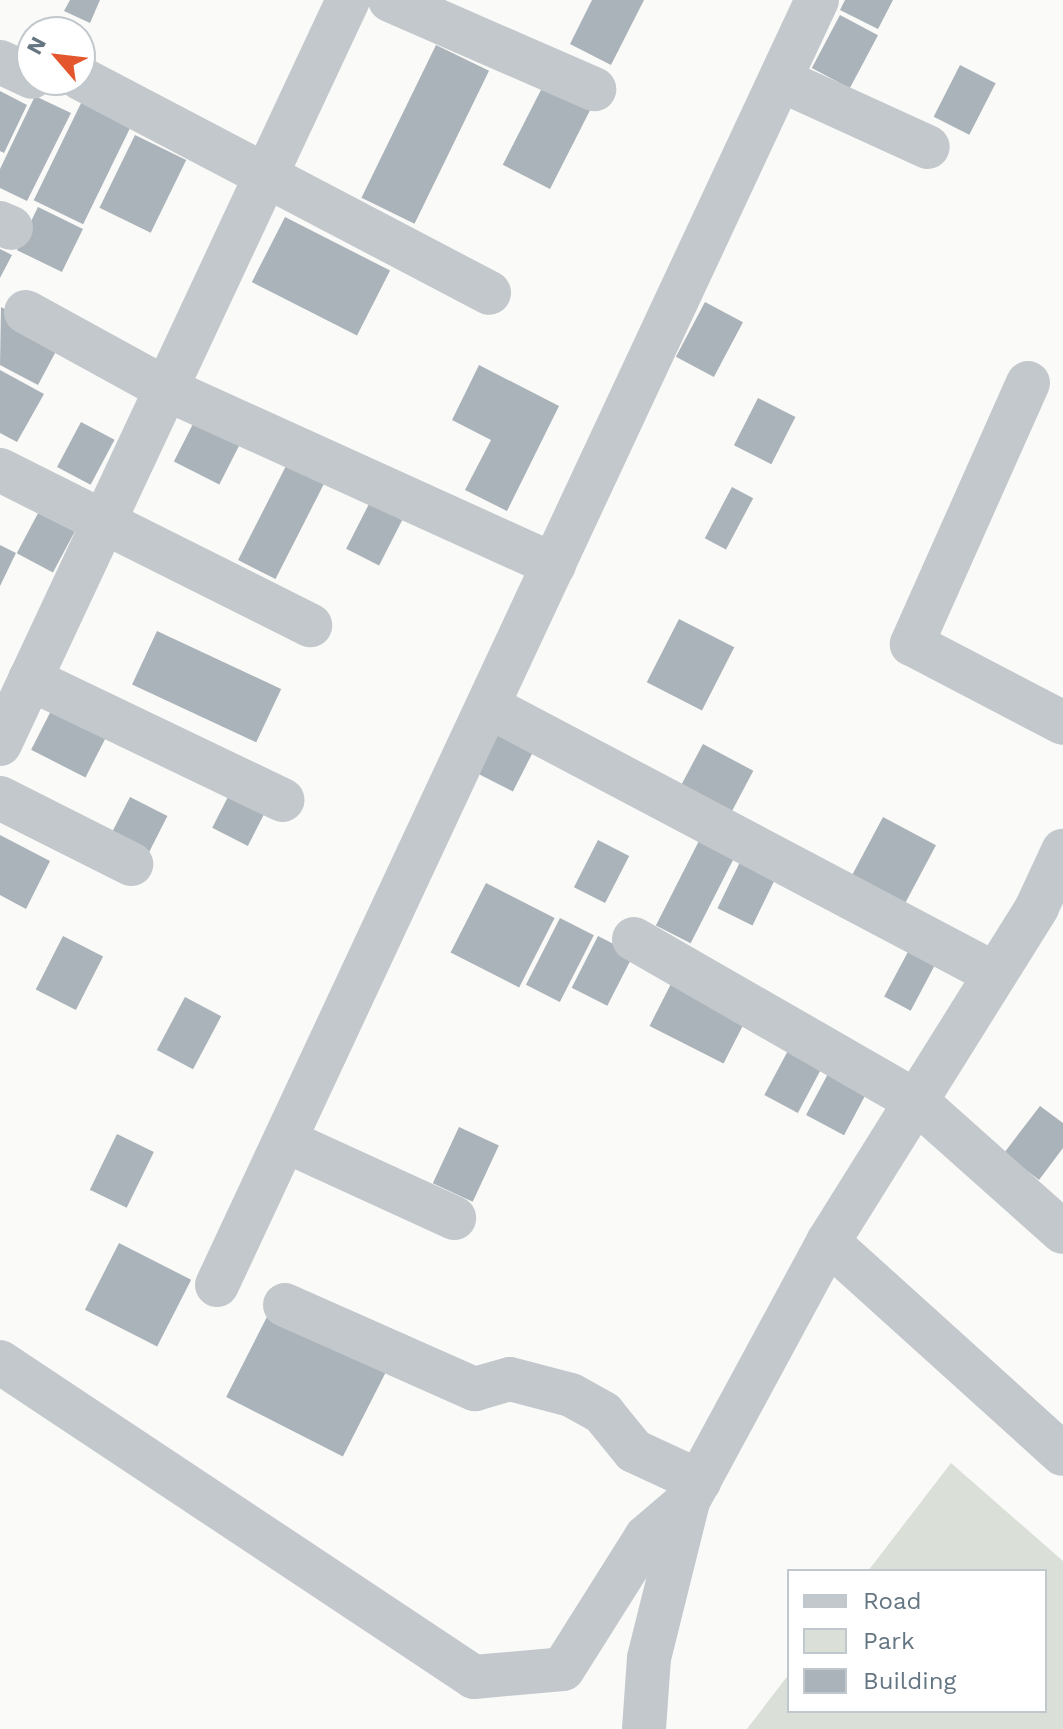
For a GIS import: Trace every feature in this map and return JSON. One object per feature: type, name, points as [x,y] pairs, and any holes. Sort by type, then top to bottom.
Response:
[{"type":"street","points":[[0,744],[348,0]]},
{"type":"street","points":[[390,0],[594,89]]},
{"type":"street","points":[[217,1285],[783,81],[817,0]]},
{"type":"street","points":[[783,81],[928,147]]},
{"type":"street","points":[[96,86],[267,173],[489,293]]},
{"type":"street","points":[[26,312],[166,389],[554,565]]},
{"type":"street","points":[[1028,383],[912,644],[1063,723]]},
{"type":"street","points":[[0,470],[310,625]]},
{"type":"street","points":[[30,679],[282,800]]},
{"type":"street","points":[[490,707],[995,974]]},
{"type":"street","points":[[0,798],[131,864]]},
{"type":"street","points":[[644,1729],[649,1658],[694,1491],[828,1242],[995,974],[1063,851]]},
{"type":"street","points":[[634,939],[917,1102],[1063,1232]]},
{"type":"street","points":[[286,1141],[454,1218]]},
{"type":"street","points":[[828,1242],[1059,1440]]},
{"type":"street","points":[[285,1305],[475,1389],[510,1379],[571,1395],[603,1413],[634,1451],[694,1491]]},
{"type":"street","points":[[0,1362],[474,1677],[563,1669],[646,1537],[694,1491]]},
{"type":"green space","points":[[951,1463],[1063,1561],[1063,1729],[747,1729],[787,1677],[787,1713],[1047,1713],[1047,1569],[870,1569]]},
{"type":"building","points":[[70,0],[100,0],[93,16],[75,16],[64,11]]},
{"type":"building","points":[[592,0],[644,0],[611,65],[570,44]]},
{"type":"building","points":[[845,0],[893,0],[878,29],[840,10]]},
{"type":"building","points":[[840,15],[878,35],[850,88],[812,68]]},
{"type":"building","points":[[436,45],[489,71],[415,224],[361,198]]},
{"type":"building","points":[[960,65],[996,83],[969,135],[934,117]]},
{"type":"building","points":[[545,82],[592,106],[550,189],[503,165]]},
{"type":"building","points":[[0,91],[27,105],[4,153],[0,151]]},
{"type":"building","points":[[35,96],[71,113],[27,201],[0,188],[0,169]]},
{"type":"building","points":[[87,96],[134,119],[83,224],[34,200]]},
{"type":"building","points":[[135,135],[186,160],[151,233],[99,208]]},
{"type":"building","points":[[38,207],[83,229],[62,272],[17,250]]},
{"type":"building","points":[[285,217],[390,271],[357,336],[252,282]]},
{"type":"building","points":[[0,249],[12,255],[0,278]]},
{"type":"building","points":[[705,302],[743,322],[714,377],[676,357]]},
{"type":"building","points":[[1,307],[62,340],[38,385],[0,365]]},
{"type":"building","points":[[479,365],[559,406],[507,511],[465,490],[491,440],[452,420]]},
{"type":"building","points":[[0,370],[44,394],[17,442],[0,433]]},
{"type":"building","points":[[758,398],[795,417],[771,464],[734,445]]},
{"type":"building","points":[[197,416],[242,439],[219,485],[174,461]]},
{"type":"building","points":[[81,422],[115,440],[91,485],[57,467]]},
{"type":"building","points":[[288,462],[325,481],[275,579],[238,560]]},
{"type":"building","points":[[732,487],[753,498],[726,549],[705,538]]},
{"type":"building","points":[[372,498],[405,515],[379,566],[346,549]]},
{"type":"building","points":[[44,502],[80,521],[53,572],[17,553]]},
{"type":"building","points":[[0,545],[16,553],[0,586]]},
{"type":"building","points":[[679,619],[734,647],[702,710],[647,682]]},
{"type":"building","points":[[157,631],[281,689],[256,742],[132,684]]},
{"type":"building","points":[[57,699],[111,727],[85,777],[31,750]]},
{"type":"building","points":[[504,723],[539,741],[513,791],[478,774]]},
{"type":"building","points":[[703,744],[753,771],[731,813],[680,786]]},
{"type":"building","points":[[234,785],[270,803],[248,846],[212,828]]},
{"type":"building","points":[[130,797],[167,816],[143,863],[106,844]]},
{"type":"building","points":[[883,817],[936,845],[904,905],[851,877]]},
{"type":"building","points":[[704,831],[739,849],[691,943],[656,925]]},
{"type":"building","points":[[0,835],[50,861],[26,909],[0,895]]},
{"type":"building","points":[[598,840],[629,856],[605,903],[574,887]]},
{"type":"building","points":[[742,858],[777,875],[753,925],[717,908]]},
{"type":"building","points":[[486,883],[555,918],[519,987],[451,952]]},
{"type":"building","points":[[560,918],[594,935],[560,1002],[526,985]]},
{"type":"building","points":[[63,936],[103,956],[76,1010],[36,989]]},
{"type":"building","points":[[598,936],[634,954],[607,1006],[572,988]]},
{"type":"building","points":[[910,948],[936,962],[911,1011],[884,997]]},
{"type":"building","points":[[675,976],[749,1014],[724,1064],[650,1026]]},
{"type":"building","points":[[185,997],[221,1016],[193,1069],[157,1050]]},
{"type":"building","points":[[792,1043],[826,1061],[798,1113],[764,1095]]},
{"type":"building","points":[[830,1070],[868,1090],[844,1135],[806,1115]]},
{"type":"building","points":[[1040,1106],[1063,1123],[1063,1148],[1039,1180],[1004,1153]]},
{"type":"building","points":[[459,1127],[499,1146],[473,1202],[433,1183]]},
{"type":"building","points":[[117,1134],[154,1152],[127,1208],[90,1190]]},
{"type":"building","points":[[119,1243],[191,1280],[157,1347],[85,1310]]},
{"type":"building","points":[[272,1307],[389,1366],[343,1456],[226,1397]]}]
